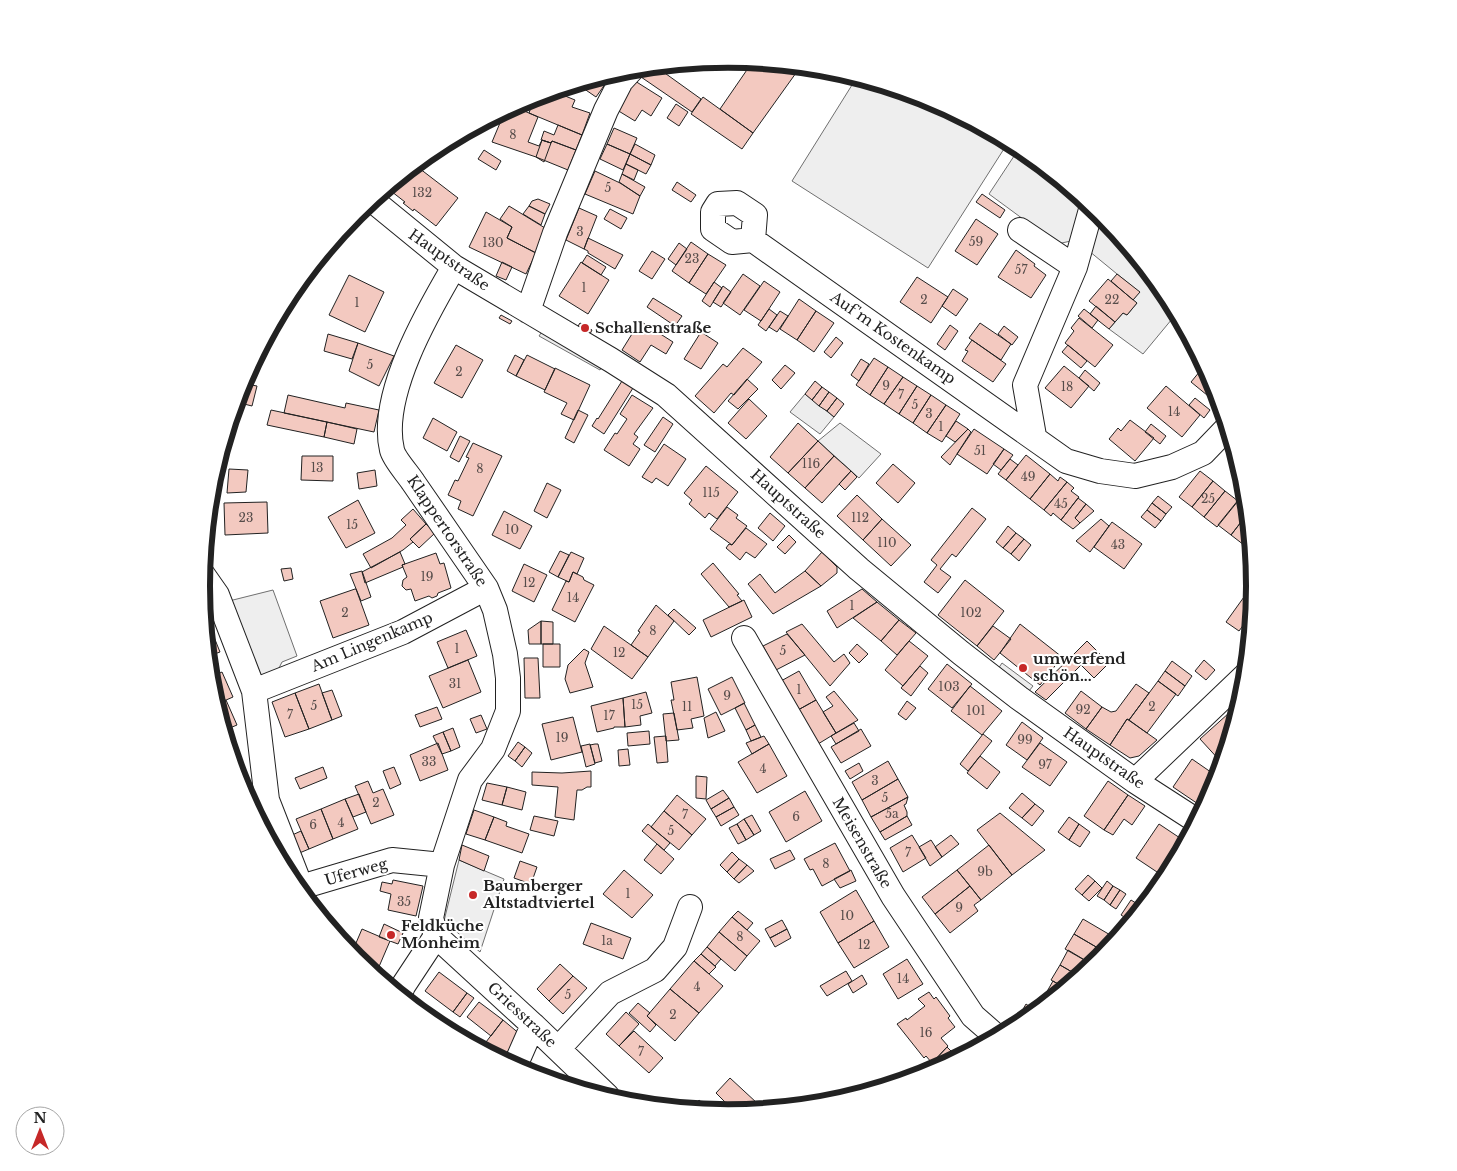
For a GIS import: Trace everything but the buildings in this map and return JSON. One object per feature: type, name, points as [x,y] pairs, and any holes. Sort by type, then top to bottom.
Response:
[{"type":"street","points":[[528,312],[555,233],[606,110],[623,78]]},
{"type":"street","name":"Hauptstraße","points":[[378,205],[454,267],[666,395],[859,569],[961,653],[1019,698],[1192,817]]},
{"type":"street","points":[[1034,436],[1025,385],[1076,267],[1090,214]]},
{"type":"street","points":[[1020,230],[1076,267]]},
{"type":"street","name":"Auf'm Kostenkamp","points":[[753,240],[1034,436],[1066,461],[1100,471],[1135,476],[1172,467],[1203,453],[1223,432]]},
{"type":"street","name":"Klappertorstraße","points":[[436,936],[431,918],[442,865],[470,780],[493,748],[508,711],[508,678],[505,654],[495,610],[486,588],[392,452],[390,423],[392,403],[415,340],[454,267]]},
{"type":"street","points":[[991,407],[1025,385]]},
{"type":"street","points":[[210,586],[217,595],[254,691]]},
{"type":"street","name":"Am Lingenkamp","points":[[254,691],[403,632],[486,588]]},
{"type":"street","name":"Meisenstraße","points":[[744,638],[893,896],[973,1016],[991,1031]]},
{"type":"street","points":[[1135,780],[1238,683]]},
{"type":"street","name":"Uferweg","points":[[254,691],[267,800],[291,861]]},
{"type":"street","name":"Uferweg","points":[[307,886],[392,860],[442,865]]},
{"type":"street","points":[[558,1049],[610,993],[654,970],[675,947],[690,907]]},
{"type":"street","points":[[402,987],[436,936]]},
{"type":"street","name":"Griesstraße","points":[[436,936],[597,1087]]},
{"type":"street","points":[[518,1059],[533,1025]]},
{"type":"shaded area","points":[[853,83],[927,107],[958,121],[1005,148],[928,268],[792,181]]},
{"type":"shaded area","points":[[1015,154],[1070,196],[1082,207],[1082,212],[1071,241],[1057,244],[989,194]]},
{"type":"shaded area","points":[[1097,222],[1139,270],[1172,319],[1143,354],[1109,329],[1123,313],[1127,315],[1137,303],[1133,300],[1139,292],[1089,251]]},
{"type":"shaded area","points":[[543,330],[603,365],[600,370],[539,336]]},
{"type":"shaded area","points":[[805,394],[834,417],[820,434],[790,412]]},
{"type":"shaded area","points":[[840,423],[881,454],[859,478],[818,441]]},
{"type":"shaded area","points":[[273,590],[297,656],[282,662],[278,670],[256,678],[225,602]]},
{"type":"shaded area","points":[[1002,663],[1033,686],[1029,691],[998,669]]},
{"type":"shaded area","points":[[459,860],[504,879],[480,952],[444,921]]},
{"type":"place","name":"Schallenstraße","points":[[585,328]]},
{"type":"place","name":"umwerfend schön...","points":[[1023,668]]},
{"type":"place","name":"Baumberger Altstadtviertel","points":[[473,895]]},
{"type":"place","name":"Feldküche Monheim","points":[[391,935]]}]
